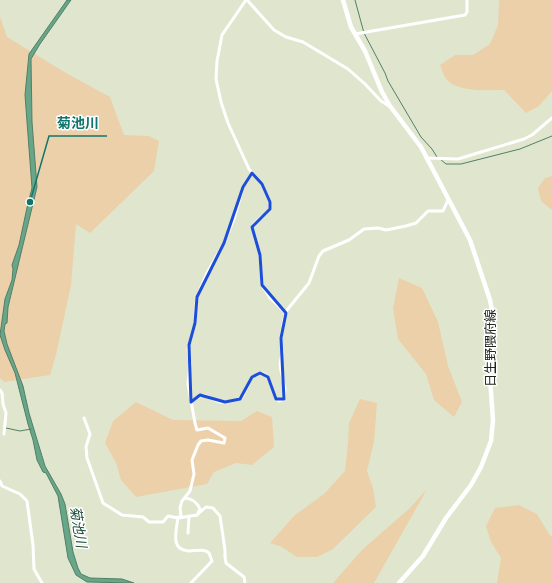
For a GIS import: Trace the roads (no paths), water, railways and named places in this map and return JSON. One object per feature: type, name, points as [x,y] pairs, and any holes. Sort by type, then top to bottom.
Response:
[{"type":"main road","name":"日生野隈府線","points":[[343,0],[350,23],[365,51],[382,92],[426,158],[470,240],[492,310],[489,361],[492,431],[487,453],[472,485],[446,518],[423,556],[399,583]]},
{"type":"street","points":[[286,313],[270,298],[262,285],[260,255],[252,228],[254,223],[264,216],[270,209],[270,202],[262,184],[249,169],[228,123],[221,102],[216,79],[218,48],[222,35],[246,0],[274,30],[286,37],[303,42],[347,69],[365,84],[381,101],[390,106]]},
{"type":"street","points":[[355,34],[465,15],[467,12],[467,0]]},
{"type":"street","points":[[426,158],[458,159],[524,140],[552,118]]},
{"type":"street","points":[[192,583],[212,561],[209,553],[203,550],[184,550],[177,545],[175,539],[180,508],[182,501],[190,491],[194,474],[192,460],[198,445],[201,441],[208,440],[224,443],[225,438],[208,428],[197,430],[188,384],[190,364],[188,349],[196,323],[197,297],[224,243],[234,219],[243,187],[252,173]]},
{"type":"street","points":[[191,402],[200,395],[207,396],[220,402],[240,399],[242,398],[252,377],[260,373],[268,377],[276,399],[279,401],[284,399],[285,388],[280,371],[280,364],[282,353],[281,338],[286,313],[309,283],[319,256],[323,251],[349,240],[364,229],[378,228],[386,230],[416,223],[428,211],[443,210],[448,200]]},
{"type":"street","points":[[0,390],[6,413],[4,434]]},
{"type":"street","points":[[84,418],[90,434],[86,448],[87,458],[103,503],[122,515],[143,517],[149,522],[163,522],[168,516],[179,517],[197,515],[206,507],[213,508],[220,516],[225,550],[224,557],[226,563],[244,577],[245,583]]},
{"type":"street","points":[[0,481],[2,486],[20,494],[28,501],[34,569],[42,583]]},
{"type":"street","points":[[185,498],[194,500],[197,503],[200,509],[197,515]]},
{"type":"street","points":[[188,533],[189,516]]},
{"type":"waterway","points":[[355,0],[364,33],[388,81],[421,137],[437,157]]},
{"type":"waterway","points":[[440,159],[446,164],[461,164],[520,149],[552,136]]},
{"type":"waterway","points":[[6,428],[20,431],[31,429]]},
{"type":"place","name":"菊池川","points":[[30,202]]}]
